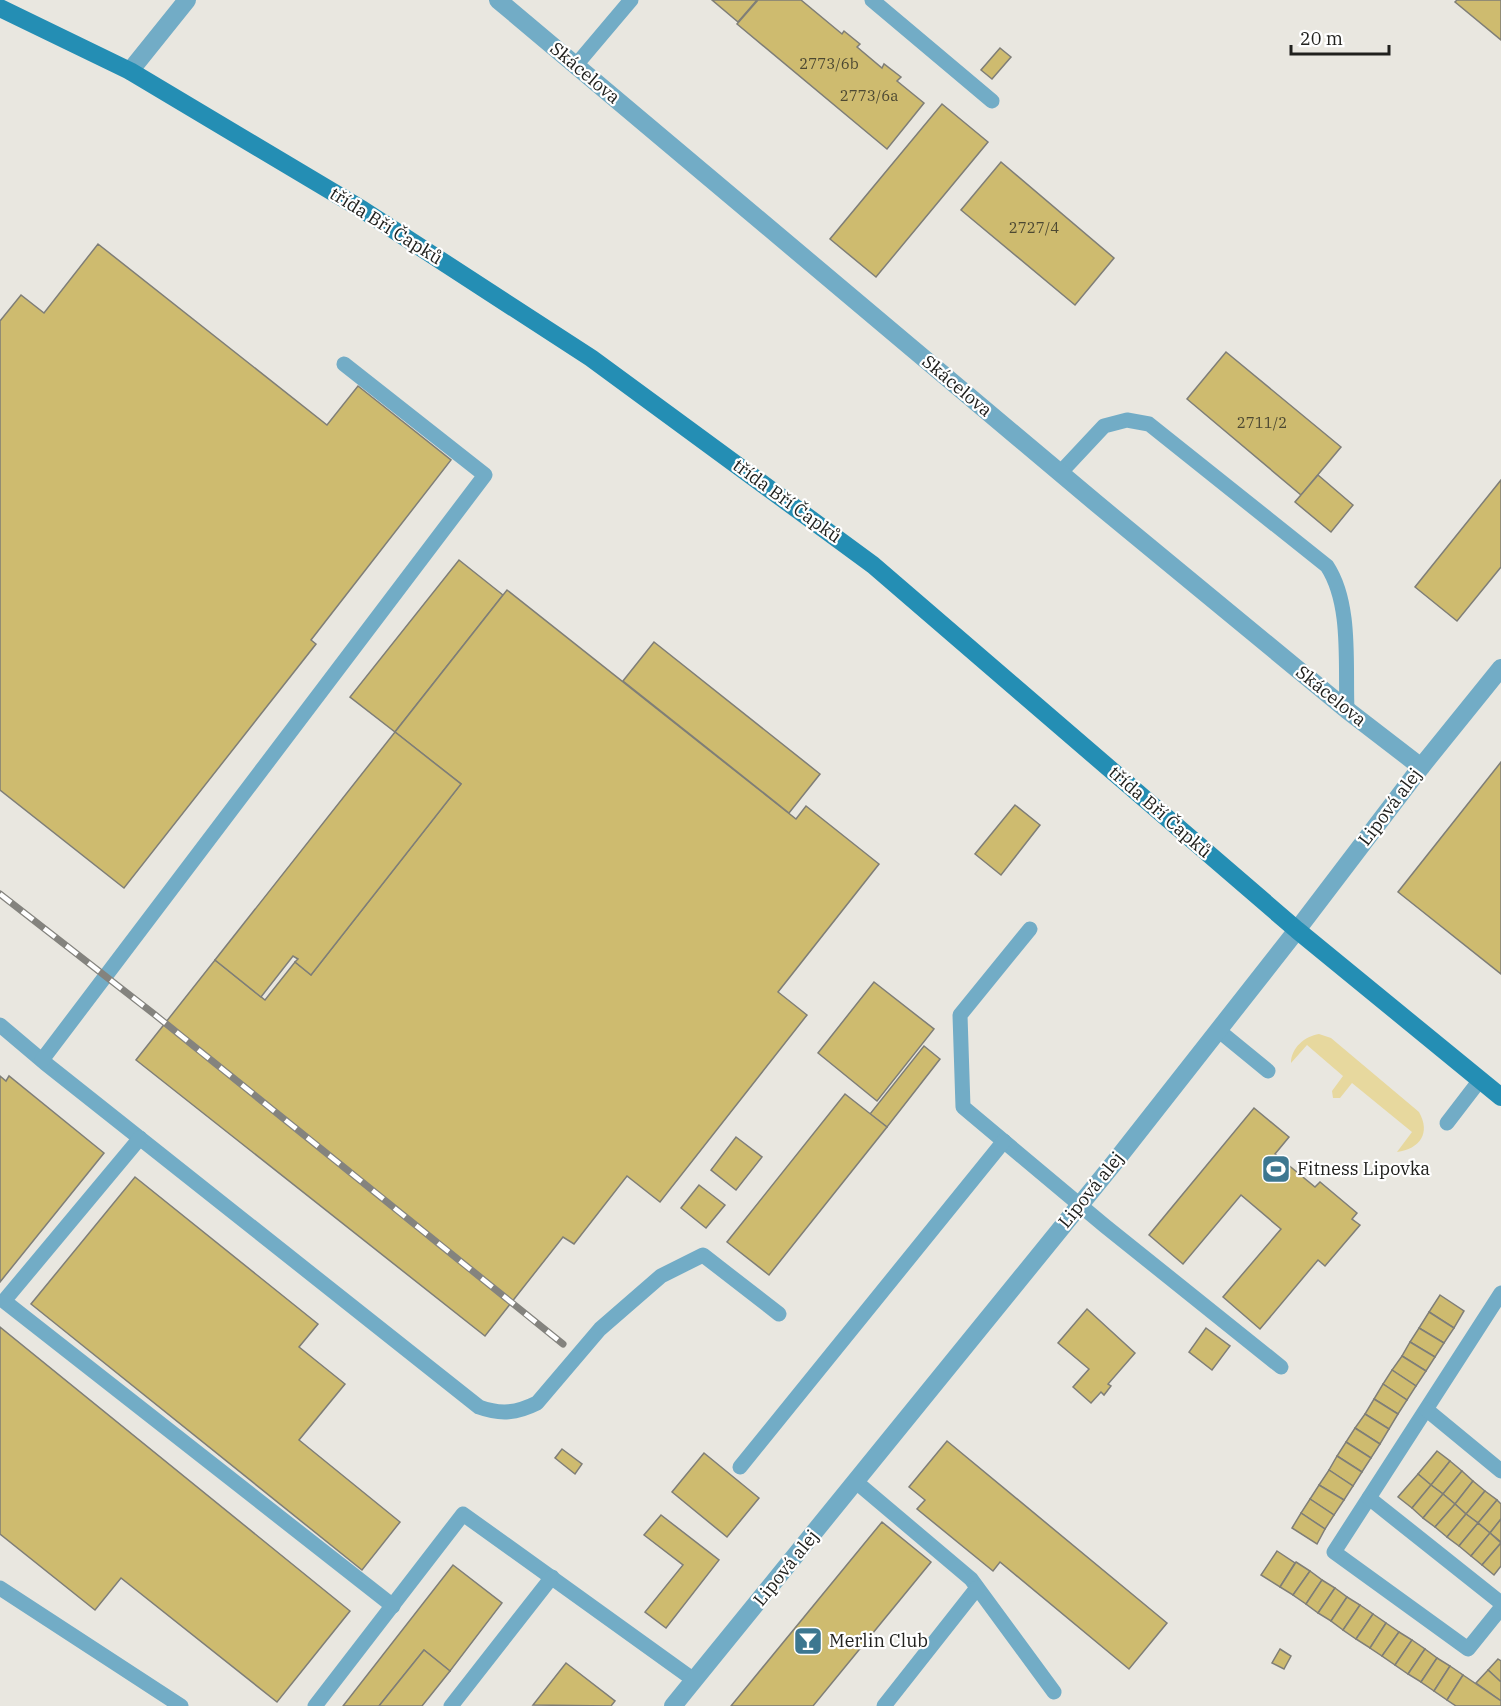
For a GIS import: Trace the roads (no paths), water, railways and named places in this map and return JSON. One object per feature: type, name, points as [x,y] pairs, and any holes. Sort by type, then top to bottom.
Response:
[{"type":"street","points":[[130,71],[187,0]]},
{"type":"street","name":"Skácelova","points":[[498,0],[1060,474],[1347,710],[1421,767]]},
{"type":"street","name":"třída Bří Čapků","points":[[0,8],[130,71],[363,210],[591,358],[873,565],[1297,930],[1501,1097]]},
{"type":"street","name":"Lipová alej","points":[[673,1706],[1080,1205],[1297,930],[1421,767],[1501,668]]},
{"type":"lane","points":[[576,65],[631,0]]},
{"type":"lane","points":[[872,0],[992,101]]},
{"type":"lane","points":[[42,1060],[485,475],[344,364]]},
{"type":"lane","points":[[1060,474],[1104,426],[1127,420],[1149,424],[1327,566],[1335,579],[1343,606],[1347,710]]},
{"type":"lane","points":[[1030,929],[960,1015],[963,1107],[1080,1205],[1281,1367]]},
{"type":"lane","points":[[0,1025],[479,1407],[494,1412],[508,1413],[523,1410],[537,1403],[600,1329],[661,1276],[702,1255],[779,1314]]},
{"type":"lane","points":[[1218,1030],[1268,1071]]},
{"type":"lane","points":[[1447,1123],[1480,1080]]},
{"type":"lane","points":[[140,1138],[4,1301],[393,1606]]},
{"type":"lane","points":[[740,1467],[1004,1141]]},
{"type":"lane","points":[[1501,1293],[1334,1552],[1468,1649],[1501,1608]]},
{"type":"lane","points":[[1427,1410],[1501,1471]]},
{"type":"lane","points":[[855,1481],[971,1579],[1054,1692]]},
{"type":"lane","points":[[1369,1498],[1501,1604]]},
{"type":"lane","points":[[315,1706],[463,1514],[694,1680]]},
{"type":"lane","points":[[451,1706],[552,1577]]},
{"type":"lane","points":[[0,1588],[181,1706]]},
{"type":"lane","points":[[884,1706],[977,1588]]},
{"type":"railway","points":[[0,894],[154,1014],[563,1344]]},
{"type":"place","name":"Fitness Lipovka","points":[[1276,1169]]},
{"type":"place","name":"Merlin Club","points":[[808,1641]]}]
